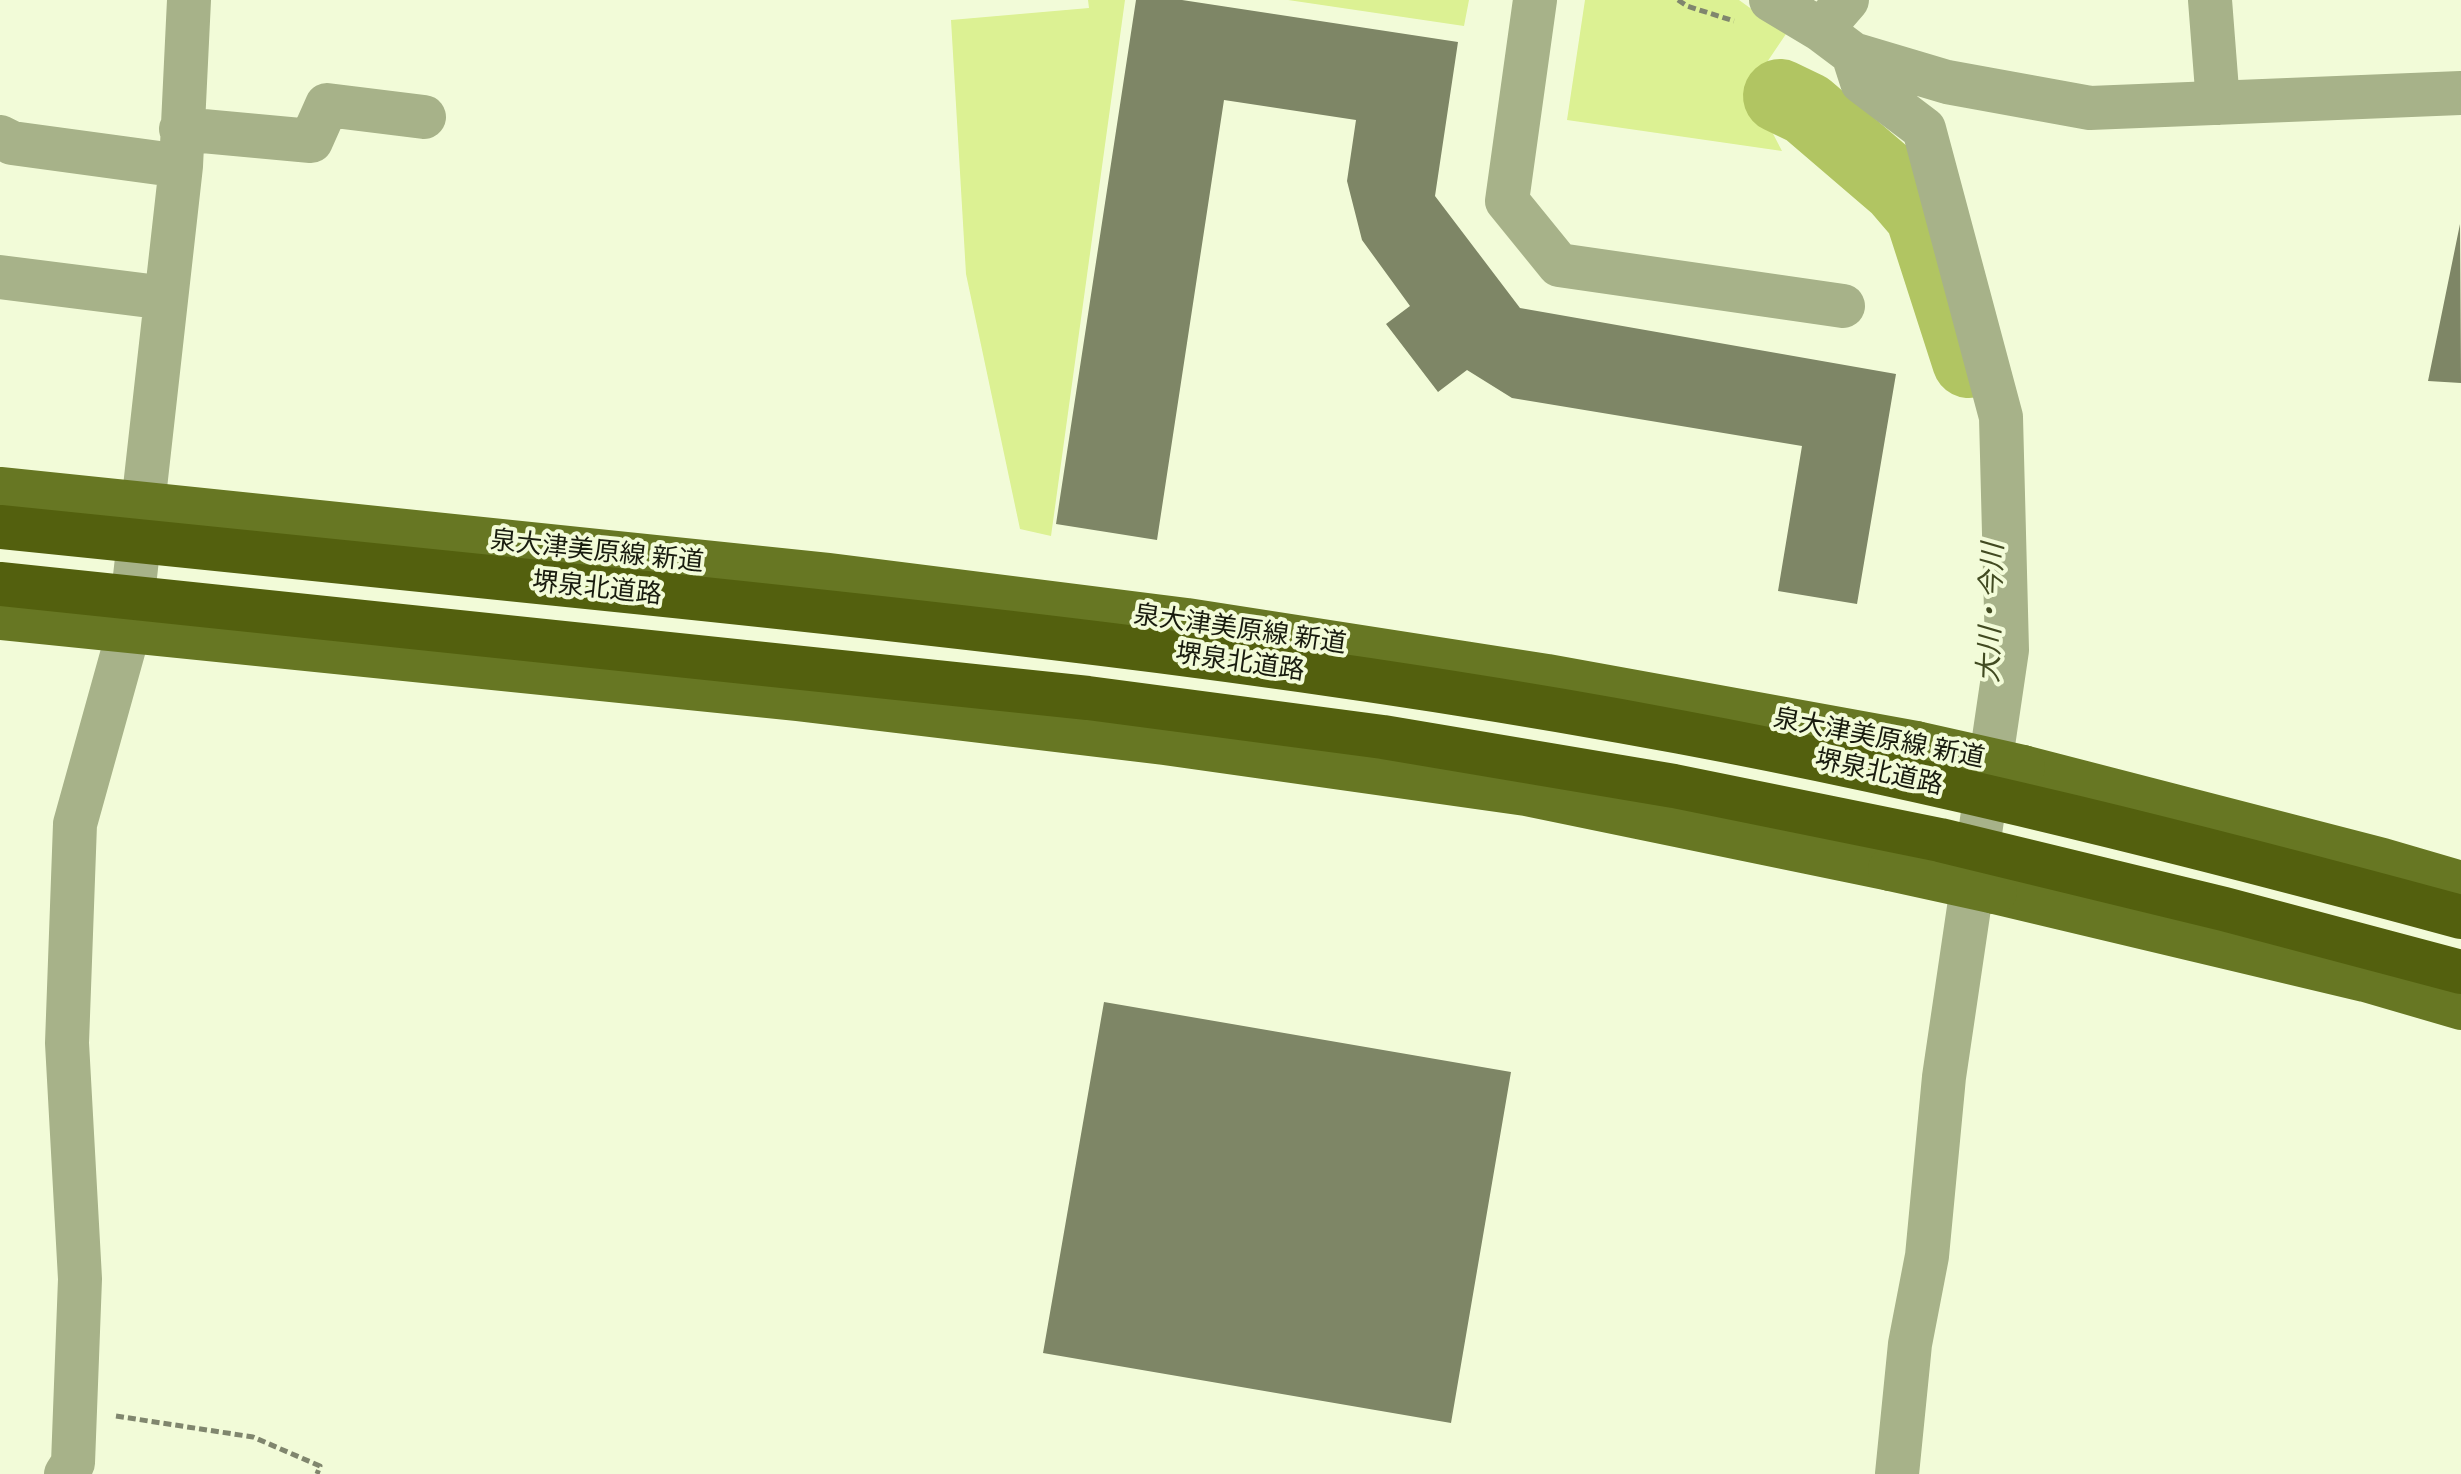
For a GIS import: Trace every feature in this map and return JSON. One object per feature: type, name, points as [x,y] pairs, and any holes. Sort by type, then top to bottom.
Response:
[{"type":"highway","name":"堺泉北道路","points":[[0,527],[790,607],[1108,644],[1391,684],[1678,732],[1940,784],[2234,856],[2461,917]]},
{"type":"highway","name":"堺泉北道路","points":[[0,584],[977,686],[1383,737],[1674,786],[1940,840],[2224,909],[2461,972]]},
{"type":"main road","name":"泉大津美原線 新道","points":[[0,489],[828,575],[1187,620],[1547,676],[1916,743],[2023,767],[2461,883]]},
{"type":"main road","points":[[0,618],[798,699],[1164,743],[1526,794],[1995,892],[2365,980],[2461,1008]]},
{"type":"street","points":[[66,1474],[73,1463],[80,1279],[67,1043],[75,824],[129,630],[181,148],[189,0]]},
{"type":"street","points":[[1535,0],[1507,201],[1559,265],[1843,306]]},
{"type":"street","points":[[2210,0],[2218,103]]},
{"type":"street","points":[[1758,10],[1840,28],[1947,82],[2090,108],[2461,93]]},
{"type":"street","points":[[1840,28],[1862,82],[1924,129],[2001,417],[2007,650],[1944,1077],[1927,1256],[1910,1344],[1897,1474]]},
{"type":"street","points":[[0,137],[12,143],[181,148],[311,141],[327,105],[424,117]]},
{"type":"street","points":[[0,277],[166,298]]},
{"type":"path","points":[[1678,0],[1732,21],[1758,10]]},
{"type":"path","points":[[75,1409],[253,1437],[320,1466],[317,1474]]},
{"type":"green space","points":[[1088,0],[1125,0],[1051,536],[1020,529],[966,274],[951,20],[1089,8]]},
{"type":"green space","points":[[1288,0],[1469,0],[1464,26]]},
{"type":"green space","points":[[1585,0],[1739,0],[1786,34],[1759,74],[1756,101],[1782,151],[1567,120]]},
{"type":"building","points":[[1136,0],[1182,0],[1458,42],[1435,196],[1520,308],[1896,374],[1857,604],[1778,591],[1802,446],[1512,398],[1467,370],[1438,392],[1386,324],[1410,306],[1362,240],[1347,181],[1356,120],[1224,100],[1157,540],[1056,524]]},
{"type":"building","points":[[2460,224],[2461,383],[2428,381]]},
{"type":"building","points":[[1104,1002],[1511,1072],[1451,1423],[1043,1353]]},
{"type":"waterway","name":"大川・今川","points":[[1780,96],[1807,109],[1898,187],[1922,215],[1969,361]]}]
